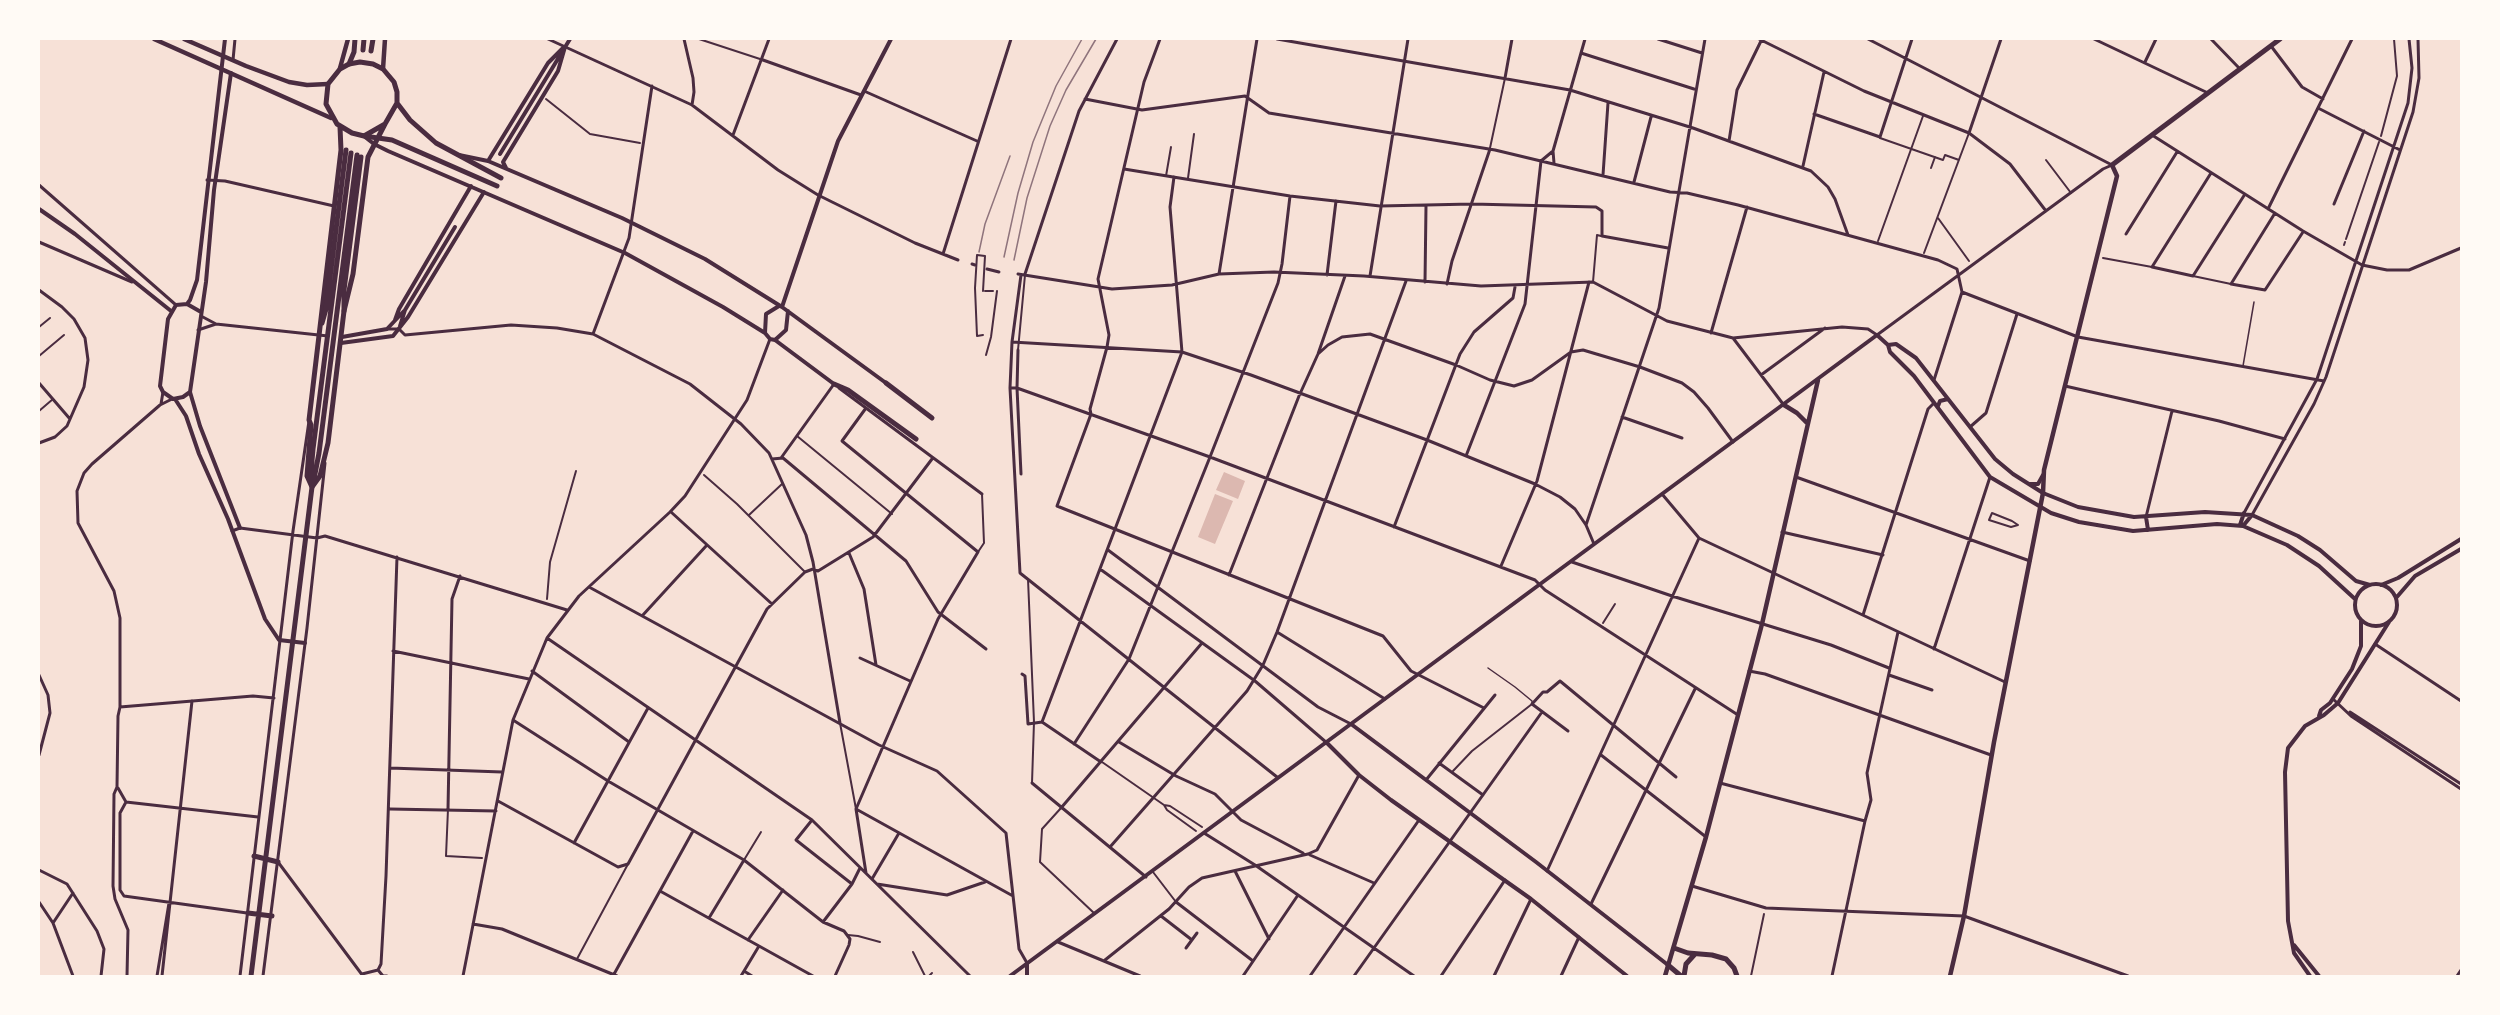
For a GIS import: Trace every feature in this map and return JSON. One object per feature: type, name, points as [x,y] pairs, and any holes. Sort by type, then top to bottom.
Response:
[{"type":"main road","points":[[154,39],[331,118],[340,127],[364,136],[392,140],[497,186]]},
{"type":"main road","points":[[184,39],[289,81],[307,85],[328,84]]},
{"type":"main road","points":[[340,69],[348,39]]},
{"type":"main road","points":[[349,64],[354,52],[355,39]]},
{"type":"main road","points":[[363,50],[364,39]]},
{"type":"main road","points":[[371,51],[373,39]]},
{"type":"main road","points":[[383,69],[385,39]]},
{"type":"main road","points":[[1950,976],[1964,916],[1991,755],[2043,493],[2043,474],[2117,176],[2112,165],[2280,39]]},
{"type":"main road","points":[[232,73],[233,60]]},
{"type":"main road","points":[[331,118],[326,104],[328,84],[340,69],[349,64],[367,62],[383,69],[394,82],[397,103],[421,131],[455,155],[501,178]]},
{"type":"main road","points":[[312,487],[320,476],[328,443],[340,339],[353,274],[368,157],[397,103]]},
{"type":"main road","points":[[364,136],[386,124]]},
{"type":"main road","points":[[312,487],[307,476],[311,424],[309,420],[322,336],[341,150],[340,127]]},
{"type":"main road","points":[[322,323],[354,154]]},
{"type":"main road","points":[[344,311],[354,154]]},
{"type":"main road","points":[[251,976],[312,487],[319,453],[354,154]]},
{"type":"main road","points":[[1665,976],[1706,837],[1762,624],[1794,476],[1818,380]]},
{"type":"main road","points":[[886,383],[932,418]]},
{"type":"main road","points":[[834,384],[848,390],[916,439]]},
{"type":"main road","points":[[1784,405],[1807,423]]},
{"type":"main road","points":[[254,856],[278,862]]},
{"type":"main road","points":[[248,913],[272,916]]},
{"type":"main road","points":[[1674,948],[1726,959],[1731,963],[1736,976]]},
{"type":"main road","points":[[1668,965],[1682,976],[1686,964],[1695,954]]},
{"type":"street","points":[[187,304],[197,280],[225,39]]},
{"type":"street","points":[[233,60],[235,39]]},
{"type":"street","points":[[548,39],[692,105],[778,170],[818,195],[958,260]]},
{"type":"street","points":[[500,154],[570,39]]},
{"type":"street","points":[[684,39],[693,78],[692,105]]},
{"type":"street","points":[[699,39],[862,93],[977,141]]},
{"type":"street","points":[[733,136],[770,39]]},
{"type":"street","points":[[765,333],[766,314],[780,306],[838,141],[891,39]]},
{"type":"street","points":[[943,254],[1011,39]]},
{"type":"street","points":[[1117,39],[1085,99],[1021,275],[1012,342],[1010,388],[1020,573],[1277,777]]},
{"type":"street","points":[[1160,39],[1149,64],[1137,110],[1098,279],[1109,335],[1107,347],[1090,409],[1091,414],[1058,507],[1383,636],[1411,671],[1484,708]]},
{"type":"street","points":[[1219,274],[1257,39]]},
{"type":"street","points":[[1277,39],[1570,90],[1803,166],[1828,187],[1835,199],[1848,235]]},
{"type":"street","points":[[1370,276],[1408,39]]},
{"type":"street","points":[[1447,284],[1452,261],[1490,148],[1512,39]]},
{"type":"street","points":[[1554,163],[1552,152],[1585,39]]},
{"type":"street","points":[[1658,39],[1702,53]]},
{"type":"street","points":[[1586,525],[1656,316],[1704,39]]},
{"type":"street","points":[[1729,141],[1737,90],[1761,39],[1824,72],[1923,116],[1970,133],[2010,164],[2046,211]]},
{"type":"street","points":[[1868,39],[1983,96],[2112,165]]},
{"type":"street","points":[[1880,137],[1912,39]]},
{"type":"street","points":[[1924,253],[1970,133],[2001,39]]},
{"type":"street","points":[[2094,39],[2208,93]]},
{"type":"street","points":[[2145,62],[2156,39]]},
{"type":"street","points":[[2211,39],[2240,69]]},
{"type":"street","points":[[2268,208],[2352,39]]},
{"type":"street","points":[[2381,136],[2392,102],[2397,76],[2394,39]]},
{"type":"street","points":[[2241,525],[2244,513],[2317,379],[2408,103],[2411,83],[2409,39]]},
{"type":"street","points":[[2241,525],[2252,514],[2324,381],[2417,96],[2418,39]]},
{"type":"street","points":[[2271,46],[2302,87],[2323,99]]},
{"type":"street","points":[[488,161],[548,63],[565,47]]},
{"type":"street","points":[[509,170],[503,162],[558,71],[565,47]]},
{"type":"street","points":[[1581,53],[1695,89]]},
{"type":"street","points":[[1803,166],[1824,72]]},
{"type":"street","points":[[232,73],[216,180],[190,392],[200,426],[240,528]]},
{"type":"street","points":[[593,334],[625,254],[632,222],[651,86]]},
{"type":"street","points":[[1085,99],[1137,110],[1237,96],[1248,97],[1269,112],[1490,148],[1747,207],[1938,260],[1954,267],[1960,276],[1962,292],[1934,380]]},
{"type":"street","points":[[546,99],[590,134],[640,143]]},
{"type":"street","points":[[1603,175],[1608,103]]},
{"type":"street","points":[[2318,108],[2400,150]]},
{"type":"street","points":[[1814,114],[1943,160],[1945,155],[1959,160]]},
{"type":"street","points":[[1878,241],[1923,116]]},
{"type":"street","points":[[1634,182],[1651,117]]},
{"type":"street","points":[[2334,204],[2364,131]]},
{"type":"street","points":[[1188,180],[1194,134]]},
{"type":"street","points":[[2152,135],[2303,231],[2362,265],[2386,270],[2409,270],[2461,248]]},
{"type":"street","points":[[364,136],[374,144],[625,254],[704,295],[765,333],[982,494],[984,543],[941,612],[856,809]]},
{"type":"street","points":[[2345,242],[2379,142]]},
{"type":"street","points":[[1166,176],[1171,147]]},
{"type":"street","points":[[1467,456],[1525,304],[1541,161],[1552,152]]},
{"type":"street","points":[[2126,234],[2177,152]]},
{"type":"street","points":[[455,155],[469,155],[488,161],[632,222],[728,272],[788,311],[886,383]]},
{"type":"street","points":[[1931,168],[1935,157]]},
{"type":"street","points":[[2046,160],[2071,193]]},
{"type":"street","points":[[1010,976],[1146,878],[1277,777],[1327,743],[1877,335],[2103,169],[2112,165]]},
{"type":"street","points":[[1124,169],[1290,196],[1380,206],[1472,204],[1600,208],[1602,236]]},
{"type":"street","points":[[2152,267],[2211,173]]},
{"type":"street","points":[[1042,722],[1152,437],[1182,352],[1170,207],[1174,177]]},
{"type":"street","points":[[207,180],[216,180],[334,206]]},
{"type":"street","points":[[39,185],[176,305]]},
{"type":"street","points":[[394,320],[471,186]]},
{"type":"street","points":[[198,330],[216,324],[340,339],[390,338],[397,331],[484,192]]},
{"type":"street","points":[[1895,193],[1899,195]]},
{"type":"street","points":[[2193,276],[2245,194]]},
{"type":"street","points":[[1074,744],[1129,659],[1210,457],[1281,272],[1290,196]]},
{"type":"street","points":[[1327,275],[1336,201]]},
{"type":"street","points":[[1425,282],[1426,206]]},
{"type":"street","points":[[1711,333],[1747,207]]},
{"type":"street","points":[[39,209],[75,234],[171,311]]},
{"type":"street","points":[[2231,284],[2275,213]]},
{"type":"street","points":[[1938,218],[1970,261]]},
{"type":"street","points":[[397,331],[405,310],[455,227]]},
{"type":"street","points":[[2103,258],[2265,290],[2303,231]]},
{"type":"street","points":[[1501,567],[1535,484],[1591,282],[1597,236],[1668,248]]},
{"type":"street","points":[[39,242],[136,283]]},
{"type":"street","points":[[983,335],[977,336],[975,288],[977,255],[986,256],[984,290]]},
{"type":"street","points":[[987,269],[999,272]]},
{"type":"street","points":[[1021,275],[1112,289],[1176,284],[1219,274],[1281,272],[1370,276],[1447,284],[1528,286],[1591,282],[1656,316],[1733,338],[1825,328],[1868,329],[1888,345],[1890,352],[1907,367],[1990,477],[2039,507],[2079,522],[2131,530],[2211,524],[2241,525],[2288,545],[2319,566],[2355,599]]},
{"type":"street","points":[[1021,275],[1017,388],[1021,474]]},
{"type":"street","points":[[1229,575],[1300,393],[1318,354],[1345,276]]},
{"type":"street","points":[[1110,847],[1255,681],[1277,632],[1406,281]]},
{"type":"street","points":[[1395,526],[1456,365],[1467,342],[1474,332],[1513,298],[1515,286]]},
{"type":"street","points":[[975,288],[995,291],[991,337],[986,355]]},
{"type":"street","points":[[39,290],[64,308],[74,319],[85,338],[88,360],[84,387],[70,419],[62,432],[39,443]]},
{"type":"street","points":[[1962,292],[2078,337],[2324,381]]},
{"type":"street","points":[[216,324],[187,304],[176,305],[167,321],[160,386],[163,392],[174,399],[186,416],[265,620],[281,641],[306,643]]},
{"type":"street","points":[[387,329],[405,310]]},
{"type":"street","points":[[464,976],[513,720],[547,638],[567,610],[670,512],[701,473],[747,400],[772,340],[786,330],[788,311]]},
{"type":"street","points":[[1970,427],[1986,413],[2017,314]]},
{"type":"street","points":[[39,327],[50,318]]},
{"type":"street","points":[[340,339],[387,329],[405,335],[511,325],[557,328],[593,334],[690,384],[736,419],[762,444],[772,459],[801,518],[809,542],[866,873]]},
{"type":"street","points":[[1761,375],[1825,328]]},
{"type":"street","points":[[1318,354],[1335,340],[1353,334],[1370,334],[1514,386],[1523,385],[1571,351],[1591,352],[1682,383],[1694,392],[1733,442]]},
{"type":"street","points":[[39,356],[64,335]]},
{"type":"street","points":[[1733,338],[1784,405]]},
{"type":"street","points":[[1012,342],[1182,352],[1243,372],[1427,440],[1535,484],[1560,497],[1575,509],[1586,525],[1594,546]]},
{"type":"street","points":[[1888,345],[1896,344],[1912,354],[1995,459],[2043,493],[2078,507],[2134,517],[2205,512],[2252,514],[2298,536],[2320,550],[2356,581],[2370,585],[2380,585],[2398,578],[2461,539]]},
{"type":"street","points":[[39,383],[70,419]]},
{"type":"street","points":[[781,458],[834,384]]},
{"type":"street","points":[[2065,386],[2219,421],[2285,439]]},
{"type":"street","points":[[1010,388],[1017,388],[1210,457],[1535,580],[1540,586],[1738,715]]},
{"type":"street","points":[[161,404],[163,392]]},
{"type":"street","points":[[127,976],[128,930],[114,892],[114,794],[117,787],[120,707],[118,605],[114,591],[78,523],[76,491],[84,473],[92,464],[161,404],[185,397],[190,392]]},
{"type":"street","points":[[39,411],[53,399]]},
{"type":"street","points":[[1863,615],[1928,409],[1948,399]]},
{"type":"street","points":[[866,408],[842,441],[978,552]]},
{"type":"street","points":[[2148,530],[2146,517],[2172,411]]},
{"type":"street","points":[[1622,417],[1682,438]]},
{"type":"street","points":[[240,976],[309,420]]},
{"type":"street","points":[[797,436],[892,513]]},
{"type":"street","points":[[263,976],[297,694],[306,643],[328,443]]},
{"type":"street","points":[[772,459],[781,458],[906,561],[938,612],[941,612],[986,649]]},
{"type":"street","points":[[577,959],[767,609],[805,572],[813,569],[818,571],[875,536],[932,459]]},
{"type":"street","points":[[547,598],[550,562],[576,471]]},
{"type":"street","points":[[2028,484],[2038,484],[2043,474]]},
{"type":"street","points":[[704,476],[749,516],[805,572]]},
{"type":"street","points":[[1794,476],[2030,561]]},
{"type":"street","points":[[1934,649],[1990,477]]},
{"type":"street","points":[[749,516],[782,484]]},
{"type":"street","points":[[1662,494],[1699,538],[2006,682]]},
{"type":"street","points":[[670,512],[772,604]]},
{"type":"street","points":[[1992,513],[2018,525],[2011,527],[1989,520],[1992,513]]},
{"type":"street","points":[[232,531],[240,528],[306,537],[325,536],[567,610]]},
{"type":"street","points":[[1782,532],[1883,555]]},
{"type":"street","points":[[1547,871],[1699,538]]},
{"type":"street","points":[[642,615],[707,545]]},
{"type":"street","points":[[2396,598],[2415,576],[2461,549]]},
{"type":"street","points":[[1108,550],[1330,715],[1352,724],[1591,904],[1668,965]]},
{"type":"street","points":[[849,553],[864,589],[876,665]]},
{"type":"street","points":[[278,862],[362,975],[378,970],[381,964],[389,809],[397,557]]},
{"type":"street","points":[[1572,562],[1672,596],[1831,645],[1889,668]]},
{"type":"street","points":[[1100,569],[1255,681],[1327,743],[1359,775],[1531,899],[1627,976]]},
{"type":"street","points":[[460,576],[452,598],[450,770],[446,856],[482,858]]},
{"type":"street","points":[[1028,579],[1032,783],[1146,878]]},
{"type":"street","points":[[2370,585],[2355,599],[2356,614],[2361,620],[2376,626],[2389,622]]},
{"type":"street","points":[[2310,976],[2292,948],[2294,945],[2287,912],[2285,772],[2287,753],[2296,734],[2337,703],[2396,610],[2396,598],[2391,591],[2380,585]]},
{"type":"street","points":[[589,587],[882,747],[937,771],[1006,833],[1019,949],[1027,963],[1027,976]]},
{"type":"street","points":[[1603,623],[1615,604]]},
{"type":"street","points":[[2319,716],[2321,710],[2333,699],[2352,669],[2361,646],[2361,620]]},
{"type":"street","points":[[1277,632],[1385,699]]},
{"type":"street","points":[[1832,976],[1845,922],[1864,821],[1871,800],[1867,773],[1898,632]]},
{"type":"street","points":[[547,638],[812,820],[969,976]]},
{"type":"street","points":[[1095,914],[1040,862],[1042,829],[1202,643]]},
{"type":"street","points":[[2375,644],[2461,701]]},
{"type":"street","points":[[393,651],[452,661],[529,679]]},
{"type":"street","points":[[860,658],[910,681]]},
{"type":"street","points":[[532,671],[629,742]]},
{"type":"street","points":[[1749,671],[1765,674],[1991,755]]},
{"type":"street","points":[[1022,674],[1025,676],[1030,724]]},
{"type":"street","points":[[39,675],[48,695],[50,713],[39,755]]},
{"type":"street","points":[[1889,675],[1932,690]]},
{"type":"street","points":[[1453,771],[1472,751],[1532,704],[1543,692],[1547,692],[1560,681],[1676,777]]},
{"type":"street","points":[[1591,904],[1695,689]]},
{"type":"street","points":[[1425,780],[1495,695]]},
{"type":"street","points":[[120,707],[253,696],[274,698]]},
{"type":"street","points":[[2333,699],[2384,739],[2461,787]]},
{"type":"street","points":[[160,976],[192,701]]},
{"type":"street","points":[[1532,704],[1568,731]]},
{"type":"street","points":[[574,843],[648,708]]},
{"type":"street","points":[[1354,976],[1542,712]]},
{"type":"street","points":[[513,720],[608,781],[744,860],[823,922],[848,935],[880,942]]},
{"type":"street","points":[[1030,724],[1042,722],[1153,797],[1196,831]]},
{"type":"street","points":[[1119,742],[1173,775],[1215,794],[1240,820],[1308,854],[1374,883]]},
{"type":"street","points":[[1601,755],[1706,837]]},
{"type":"street","points":[[1439,763],[1483,795]]},
{"type":"street","points":[[390,768],[503,772]]},
{"type":"street","points":[[1105,960],[1161,916],[1202,878],[1308,854],[1319,847],[1359,775]]},
{"type":"street","points":[[1720,783],[1864,821]]},
{"type":"street","points":[[117,787],[126,802]]},
{"type":"street","points":[[498,801],[618,867],[628,864]]},
{"type":"street","points":[[126,802],[258,817]]},
{"type":"street","points":[[126,802],[121,808],[120,890],[127,898],[248,913]]},
{"type":"street","points":[[1164,805],[1170,806],[1202,827]]},
{"type":"street","points":[[389,809],[496,811]]},
{"type":"street","points":[[856,809],[1013,896]]},
{"type":"street","points":[[812,820],[796,840],[852,884]]},
{"type":"street","points":[[1310,976],[1419,820]]},
{"type":"street","points":[[473,924],[502,929],[615,976],[693,831]]},
{"type":"street","points":[[709,918],[761,832]]},
{"type":"street","points":[[872,879],[899,833]]},
{"type":"street","points":[[1204,833],[1255,865],[1414,976]]},
{"type":"street","points":[[823,922],[852,884],[860,868]]},
{"type":"street","points":[[39,870],[63,880],[103,943],[101,976]]},
{"type":"street","points":[[1234,870],[1269,939]]},
{"type":"street","points":[[1153,872],[1176,902],[1253,962]]},
{"type":"street","points":[[1441,976],[1505,880]]},
{"type":"street","points":[[876,884],[947,895],[986,882]]},
{"type":"street","points":[[1692,886],[1766,908],[1845,913],[1964,916],[2128,976]]},
{"type":"street","points":[[748,940],[783,890]]},
{"type":"street","points":[[660,891],[813,976]]},
{"type":"street","points":[[53,923],[73,893]]},
{"type":"street","points":[[1243,976],[1298,895]]},
{"type":"street","points":[[1494,976],[1531,899]]},
{"type":"street","points":[[39,902],[53,923],[73,976]]},
{"type":"street","points":[[1751,976],[1764,914]]},
{"type":"street","points":[[1161,916],[1192,940]]},
{"type":"street","points":[[1186,948],[1197,933]]},
{"type":"street","points":[[835,976],[849,945],[848,935]]},
{"type":"street","points":[[1561,976],[1579,937]]},
{"type":"street","points":[[1058,942],[1140,976]]},
{"type":"street","points":[[2294,945],[2319,976]]},
{"type":"street","points":[[741,976],[759,946]]},
{"type":"street","points":[[913,952],[927,976],[932,973]]},
{"type":"street","points":[[378,970],[383,976],[387,976]]},
{"type":"street","points":[[2457,976],[2461,970]]},
{"type":"street","points":[[744,971],[752,976]]},
{"type":"lane","points":[[2243,366],[2254,302]]},
{"type":"lane","points":[[1488,669],[1532,701],[1532,704]]},
{"type":"shaded area","points":[[1224,472],[1245,481],[1238,499],[1216,490]]},
{"type":"shaded area","points":[[1215,494],[1233,501],[1215,544],[1198,537]]},
{"type":"railway","points":[[1004,257],[1018,193],[1033,142],[1056,86],[1082,39]]},
{"type":"railway","points":[[1014,260],[1027,198],[1050,126],[1066,90],[1096,39]]},
{"type":"railway","points":[[979,252],[985,224],[1010,156]]}]
